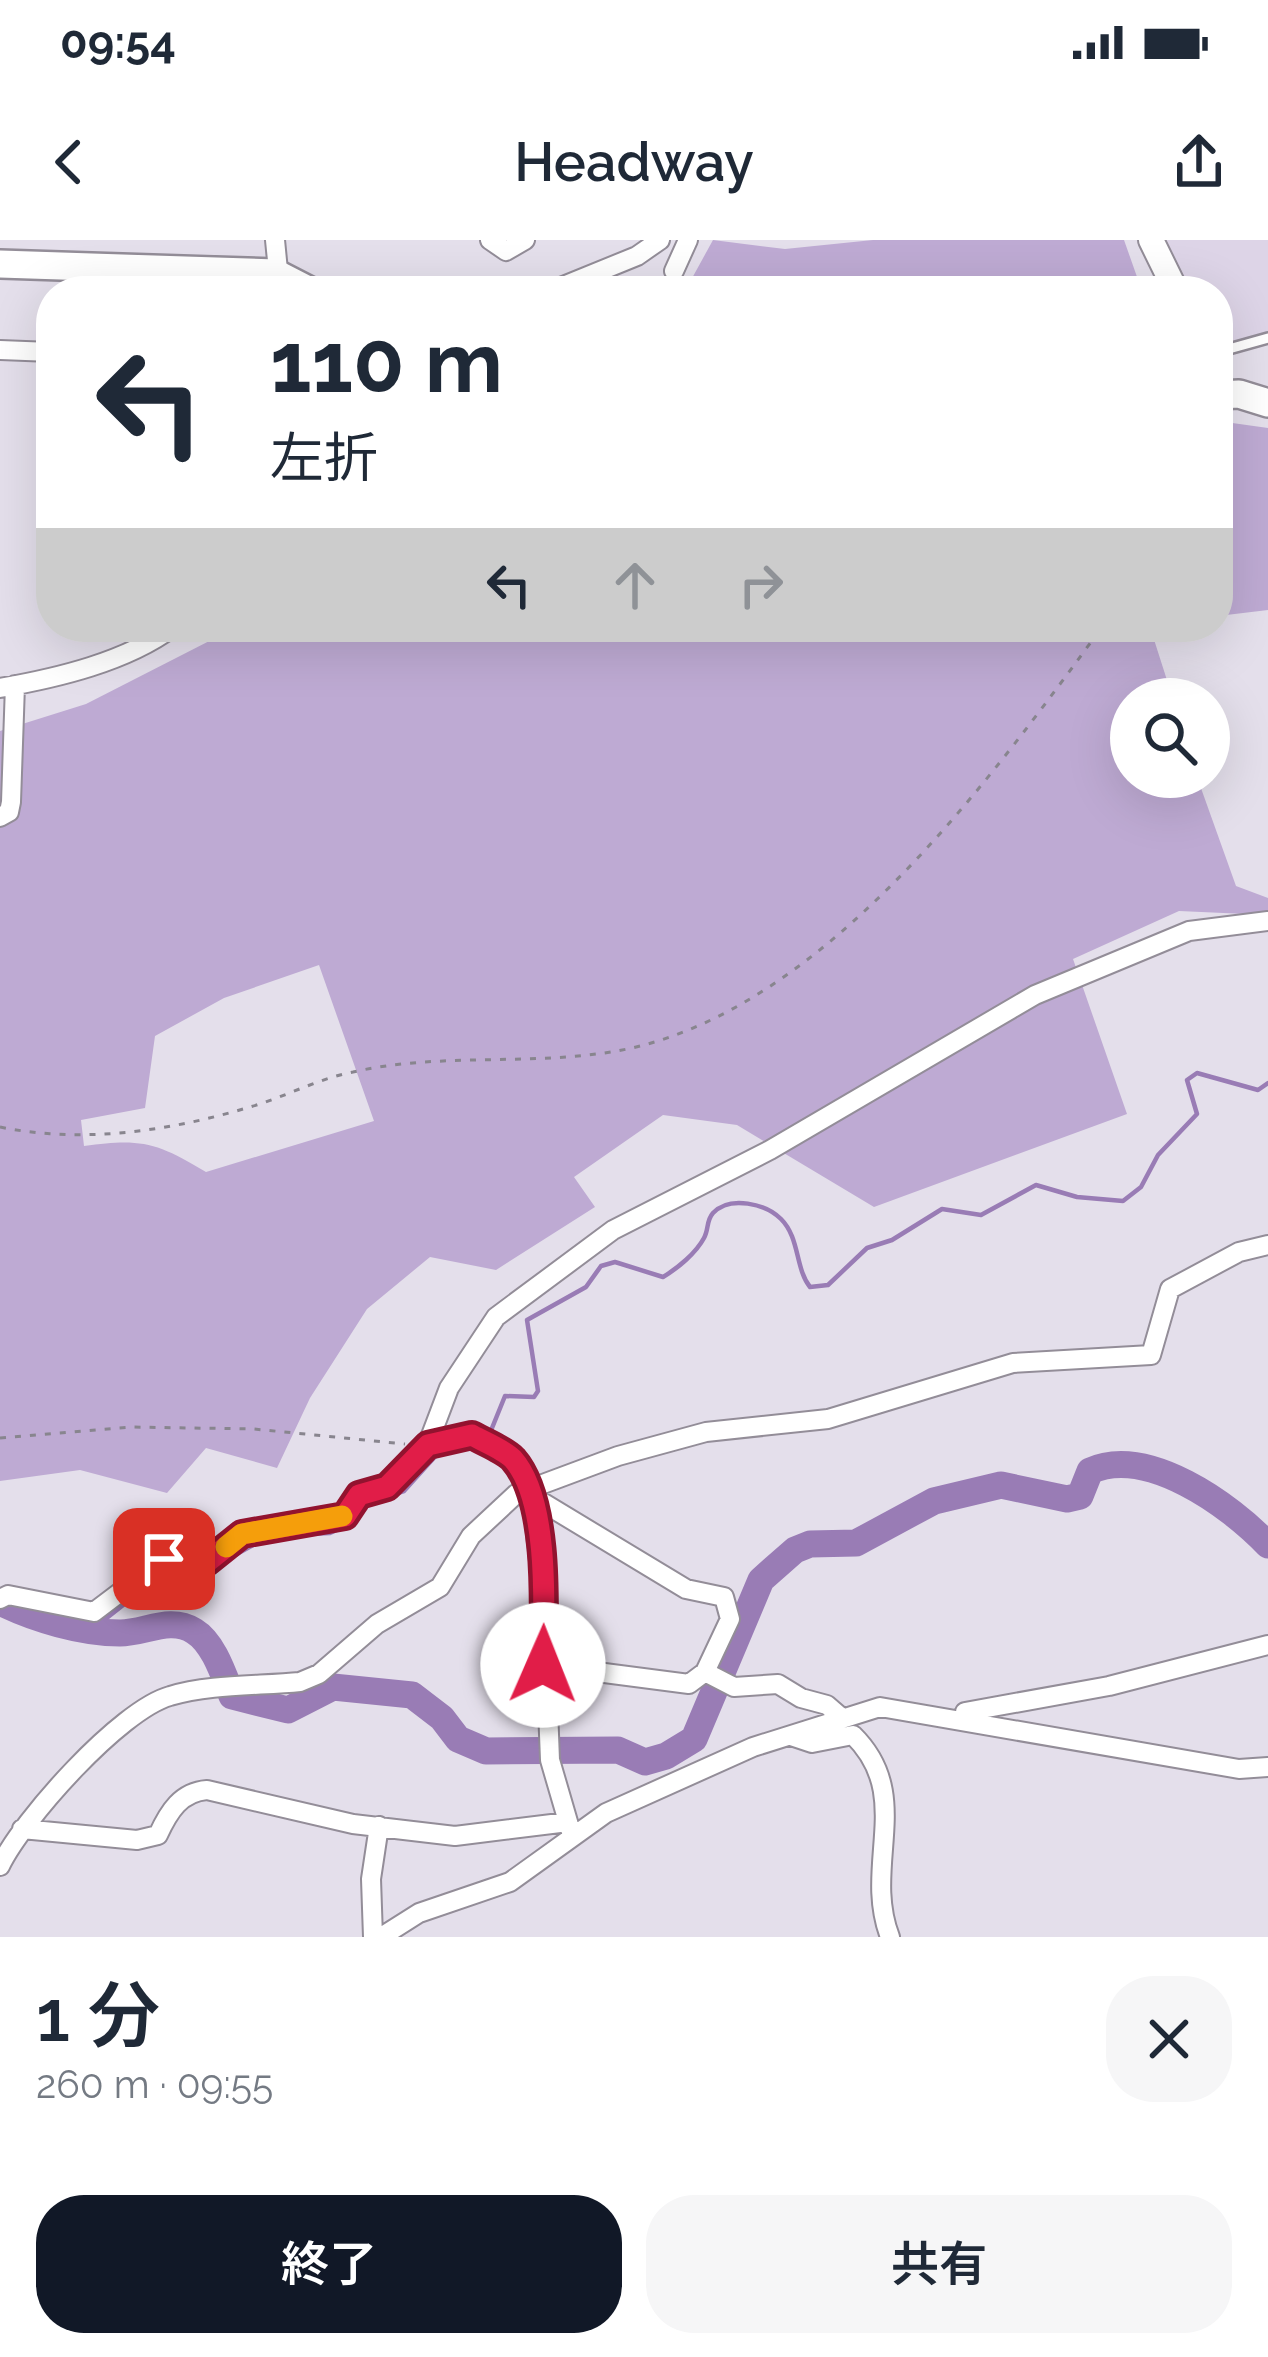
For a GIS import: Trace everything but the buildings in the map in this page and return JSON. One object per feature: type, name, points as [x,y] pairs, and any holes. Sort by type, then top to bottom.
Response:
[{"type":"main road","points":[[0,264],[127,276]]},
{"type":"main road","points":[[1233,395],[1268,403]]},
{"type":"street","points":[[275,240],[278,276]]},
{"type":"street","points":[[490,240],[506,251],[525,240]]},
{"type":"street","points":[[588,276],[637,256],[660,240]]},
{"type":"street","points":[[674,271],[688,240]]},
{"type":"street","points":[[1151,240],[1169,276]]},
{"type":"street","points":[[0,350],[36,351]]},
{"type":"street","points":[[0,817],[9,812],[11,802],[8,686],[93,664],[149,642]]},
{"type":"street","points":[[4,1597],[94,1612],[164,1559],[192,1566],[207,1562],[242,1534],[345,1516],[359,1495],[387,1487],[428,1445],[449,1388],[496,1318],[613,1230],[770,1150],[1035,995],[1189,931],[1268,922]]},
{"type":"street","points":[[1,1860],[22,1829],[146,1707],[170,1696],[300,1682],[320,1674],[377,1624],[440,1587],[471,1536],[516,1494],[532,1493],[618,1456],[706,1432],[828,1419],[1013,1363],[1151,1354],[1170,1289],[1203,1269],[1268,1245]]},
{"type":"street","points":[[428,1445],[472,1435],[511,1457],[532,1493],[544,1605],[549,1753],[570,1827]]},
{"type":"street","points":[[532,1493],[686,1589],[724,1598],[730,1619],[710,1674],[689,1684],[543,1665]]},
{"type":"street","points":[[948,1715],[1109,1686],[1268,1645]]},
{"type":"street","points":[[710,1674],[734,1687],[778,1684],[801,1698],[827,1705],[842,1718]]},
{"type":"street","points":[[22,1829],[137,1840],[158,1834],[167,1814],[190,1791],[207,1790],[380,1826],[454,1836],[570,1827],[753,1747],[880,1707],[948,1715],[1239,1769],[1268,1767]]},
{"type":"street","points":[[791,1736],[812,1743],[853,1735],[874,1756],[888,1806],[880,1865],[882,1916],[890,1937]]},
{"type":"street","points":[[380,1826],[371,1879],[377,1937],[419,1913],[510,1882],[545,1861],[570,1827]]},
{"type":"lane","points":[[1233,348],[1268,338]]},
{"type":"path","points":[[0,1127],[79,1137],[199,1123],[365,1069],[549,1061],[630,1048],[687,1031],[755,996],[876,898],[956,820],[1092,642]]},
{"type":"path","points":[[0,1438],[131,1427],[254,1429],[428,1445]]},
{"type":"shaded area","points":[[713,240],[785,249],[873,240],[1124,240],[1137,276],[693,276]]},
{"type":"shaded area","points":[[1167,240],[1268,240],[1268,332],[1233,342],[1233,276],[1182,276]]},
{"type":"shaded area","points":[[1233,423],[1268,428],[1268,610],[1233,614]]},
{"type":"shaded area","points":[[207,642],[1155,642],[1166,678],[1110,678],[1110,798],[1205,798],[1236,886],[1268,898],[1268,915],[1179,911],[1073,959],[1127,1114],[874,1207],[737,1125],[663,1115],[574,1177],[595,1207],[496,1270],[430,1257],[367,1309],[310,1398],[277,1468],[206,1448],[167,1493],[80,1470],[0,1481],[0,731],[86,704]],"holes":[[[319,965],[374,1121],[206,1172],[174,1154],[120,1142],[84,1146],[81,1120],[145,1108],[155,1036],[224,998]]]},
{"type":"waterway","points":[[490,1433],[505,1396],[534,1397],[538,1391],[527,1320],[586,1287],[601,1266],[615,1262],[663,1277],[696,1249],[720,1207],[748,1204],[781,1219],[810,1287],[828,1285],[867,1248],[892,1240],[942,1209],[981,1215],[1036,1185],[1077,1197],[1123,1201],[1141,1187],[1158,1155],[1197,1114],[1187,1080],[1197,1073],[1258,1090],[1268,1083]]},
{"type":"waterway","points":[[286,1535],[330,1533],[350,1524],[371,1502],[404,1491],[441,1450]]},
{"type":"waterway","points":[[0,1602],[90,1631],[185,1627],[207,1643],[232,1696],[288,1710],[333,1687],[412,1695],[442,1718],[458,1739],[486,1751],[618,1750],[645,1762],[694,1739],[761,1580],[795,1550],[810,1544],[856,1543],[934,1501],[1001,1485],[1067,1499],[1080,1496],[1090,1471],[1112,1465],[1137,1466],[1186,1483],[1232,1513],[1268,1545]]},
{"type":"waterway","points":[[206,1571],[264,1539]]},
{"type":"waterway","points":[[94,1628],[160,1576],[177,1572]]},
{"type":"slow traffic","points":[[226,1547],[242,1534],[342,1516]]},
{"type":"route","points":[[164,1559],[192,1566],[207,1562],[242,1534],[345,1516],[359,1495],[387,1487],[428,1445],[472,1435],[511,1457],[531,1489],[544,1605],[543,1665]]}]
